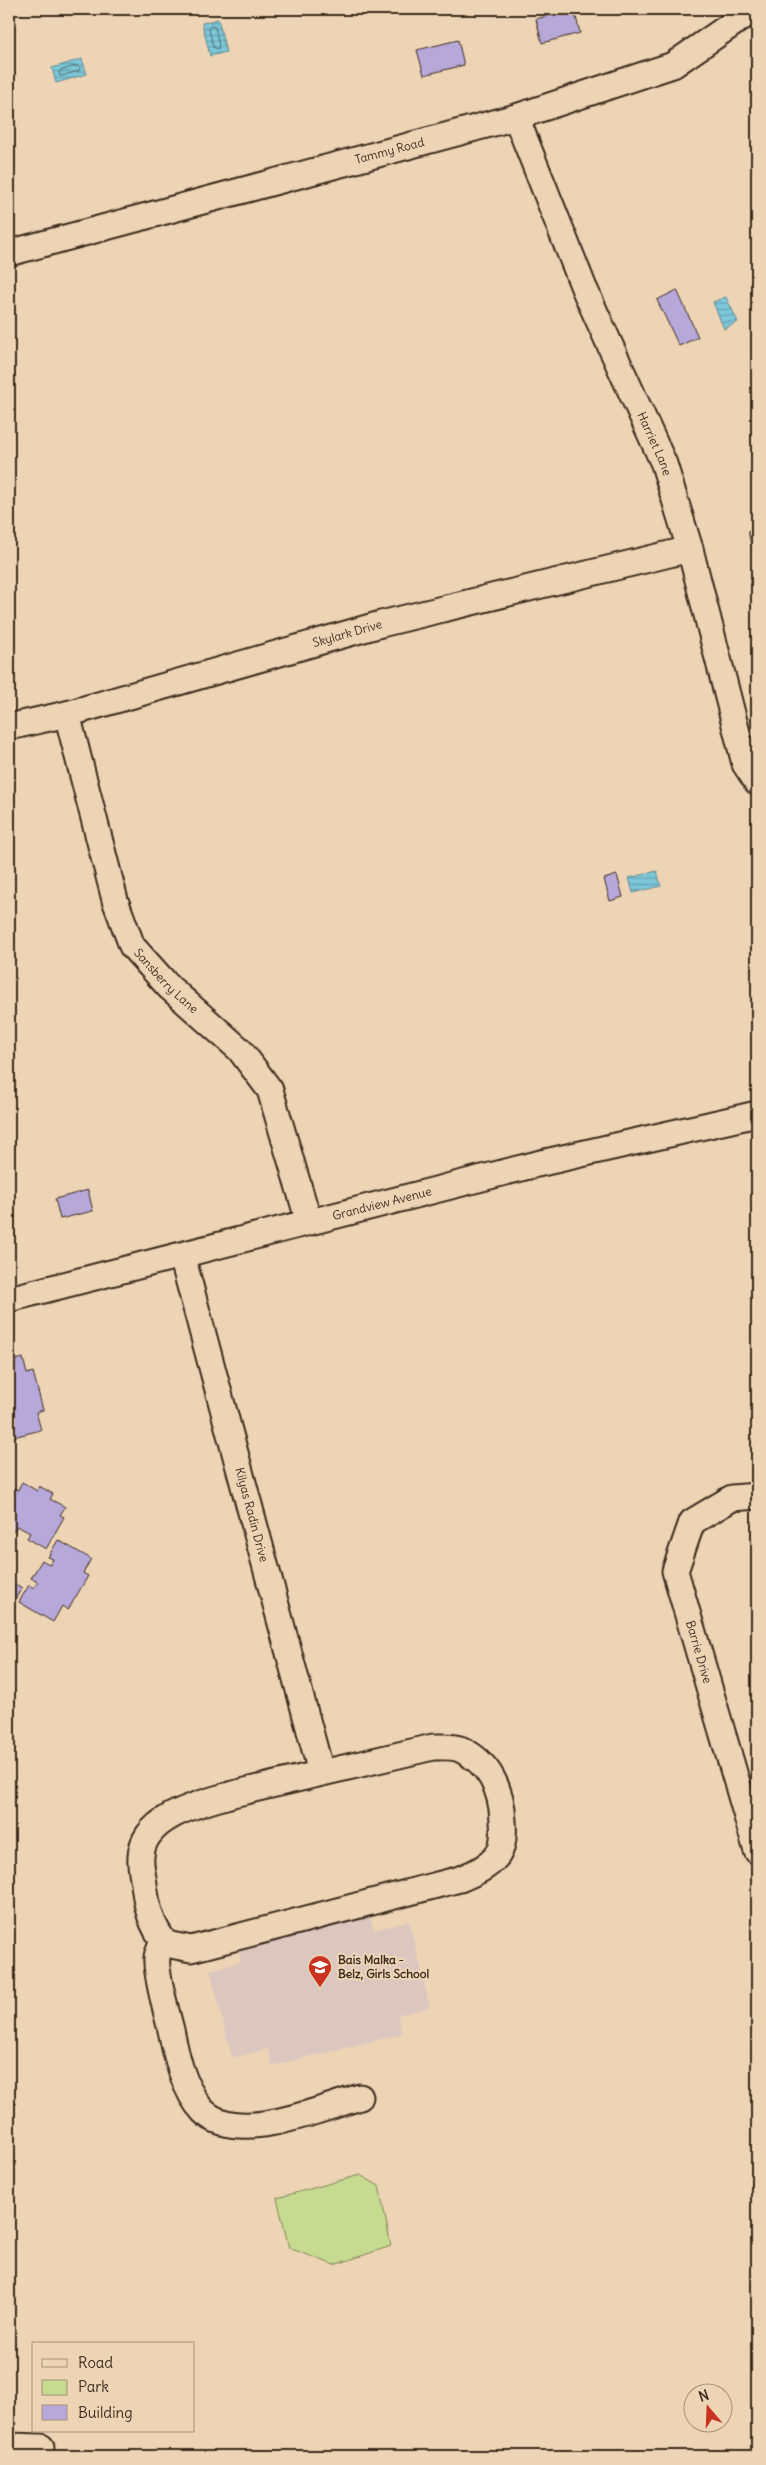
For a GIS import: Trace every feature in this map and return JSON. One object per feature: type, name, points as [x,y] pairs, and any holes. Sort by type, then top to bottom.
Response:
[{"type":"street","name":"Tammy Road","points":[[9,253],[516,117],[673,65],[754,9]]},
{"type":"street","name":"Harriet Lane","points":[[516,117],[584,288],[664,464],[690,549],[745,764],[757,782]]},
{"type":"street","name":"Skylark Drive","points":[[9,727],[67,714],[381,624],[690,549]]},
{"type":"street","name":"Sansberry Lane","points":[[67,714],[115,900],[132,946],[169,987],[240,1050],[270,1090],[309,1222]]},
{"type":"street","name":"Grandview Avenue","points":[[9,1299],[537,1164],[757,1114]]},
{"type":"street","name":"Kilyas Radin Drive","points":[[182,1256],[321,1772]]},
{"type":"street","name":"Barrie Drive","points":[[757,1496],[732,1498],[692,1522],[675,1571],[757,1850]]},
{"type":"street","points":[[433,1747],[458,1748],[477,1760],[495,1780],[503,1806],[504,1836],[497,1856],[483,1869],[460,1879],[190,1949],[166,1944],[163,1940],[154,1929],[146,1902],[140,1856],[147,1838],[157,1824],[201,1803],[321,1772],[433,1747]]},
{"type":"street","points":[[163,1940],[156,1959],[174,2047],[193,2097],[203,2111],[228,2125],[251,2126],[288,2118],[360,2097]]},
{"type":"street","points":[[9,2446],[41,2446]]},
{"type":"shaded area","name":"Bais Malka - Belz, Girls School","points":[[369,1915],[374,1930],[409,1921],[430,2007],[398,2015],[402,2034],[272,2066],[268,2049],[232,2058],[210,1970],[241,1962],[238,1948]]},
{"type":"green space","points":[[360,2175],[379,2186],[391,2246],[334,2265],[289,2248],[277,2198]]},
{"type":"water","points":[[218,19],[226,52],[210,56],[202,23]]},
{"type":"water","points":[[82,59],[87,74],[56,83],[52,68]]},
{"type":"water","points":[[726,297],[738,322],[724,329],[713,302]]},
{"type":"water","points":[[657,871],[661,886],[633,893],[629,878]]},
{"type":"building","points":[[574,9],[580,33],[542,43],[536,19]]},
{"type":"building","points":[[458,40],[464,65],[424,75],[417,50]]},
{"type":"building","points":[[677,290],[698,337],[679,346],[657,300]]},
{"type":"building","points":[[757,528],[757,570],[748,531]]},
{"type":"building","points":[[617,875],[623,897],[610,901],[604,879]]},
{"type":"building","points":[[88,1190],[93,1211],[60,1219],[55,1199]]},
{"type":"building","points":[[23,1358],[27,1374],[33,1372],[43,1410],[36,1412],[41,1430],[9,1438],[9,1362]]},
{"type":"building","points":[[22,1482],[37,1491],[39,1486],[53,1494],[50,1499],[65,1507],[60,1515],[64,1517],[46,1549],[27,1538],[30,1533],[17,1526],[14,1531],[9,1528],[9,1497],[14,1488],[18,1490]]},
{"type":"building","points":[[58,1540],[91,1559],[83,1573],[88,1576],[68,1610],[62,1606],[53,1622],[19,1602],[29,1585],[34,1588],[38,1582],[31,1578],[42,1560],[50,1565],[53,1559],[48,1557]]},
{"type":"building","points":[[9,1580],[22,1588],[9,1609]]},
{"type":"place","name":"Bais Malka - Belz, Girls School","points":[[320,1988]]}]
